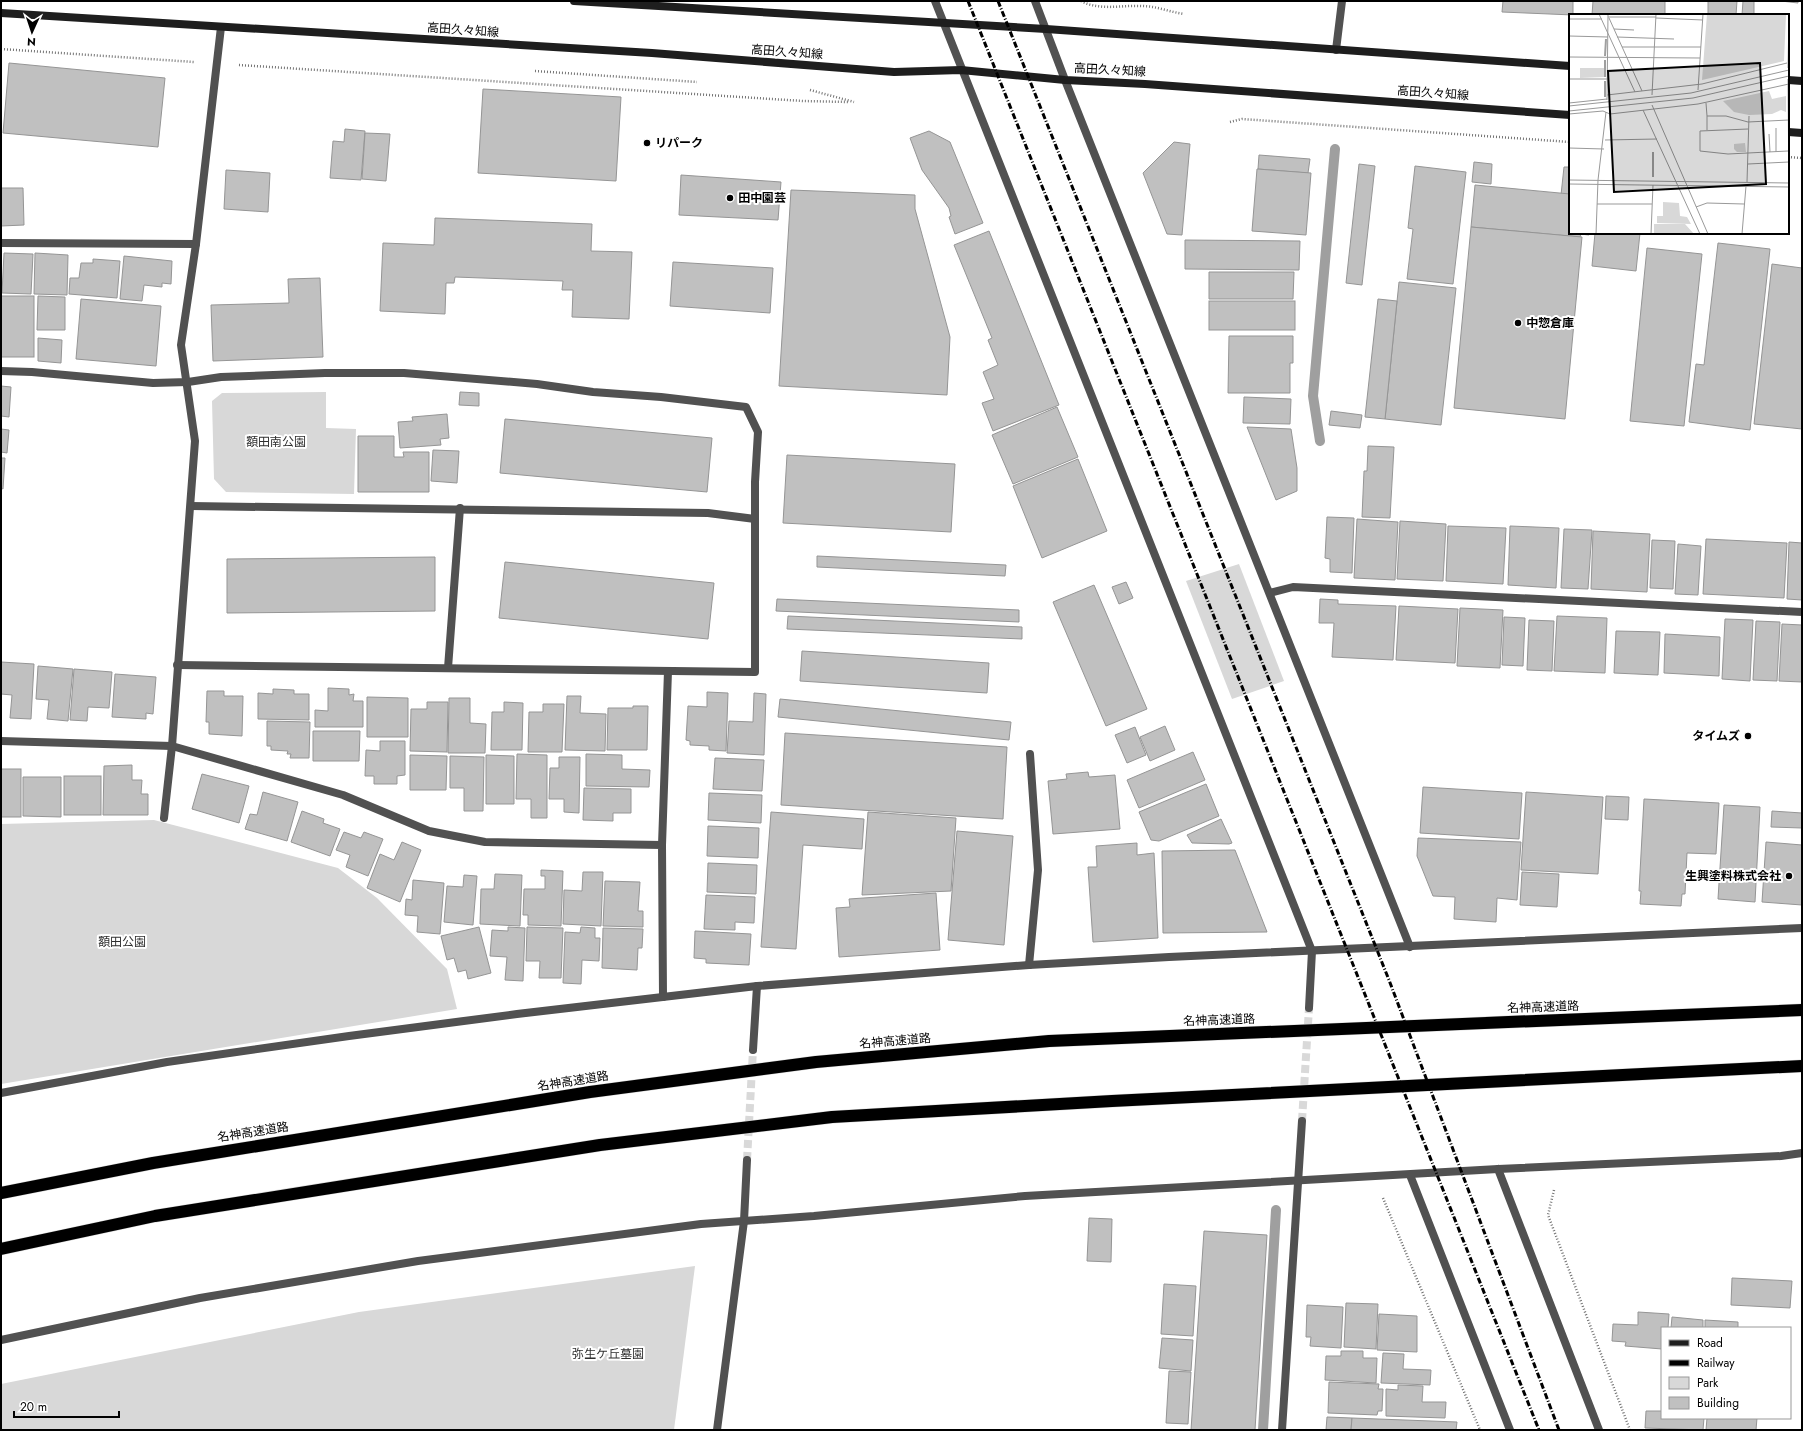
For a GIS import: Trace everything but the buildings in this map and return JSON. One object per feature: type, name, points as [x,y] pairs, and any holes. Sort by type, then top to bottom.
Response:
[{"type":"highway","name":"名神高速道路","points":[[1,1193],[153,1163],[590,1092],[816,1062],[1049,1041],[1802,1010]]},
{"type":"highway","points":[[1,1249],[155,1216],[592,1146],[832,1117],[1112,1100],[1802,1066]]},
{"type":"main road","points":[[574,1],[1046,29],[1569,66]]},
{"type":"main road","name":"高田久々知線","points":[[1,13],[652,54],[894,72],[961,70],[1064,80],[1145,84],[1569,116]]},
{"type":"main road","points":[[1789,80],[1802,81]]},
{"type":"main road","points":[[1789,132],[1802,133]]},
{"type":"street","points":[[935,1],[961,70],[1312,951],[1309,1008]]},
{"type":"street","points":[[1035,1],[1064,80],[1410,947]]},
{"type":"street","points":[[1336,50],[1342,1]]},
{"type":"street","points":[[164,818],[172,746],[195,441],[188,382],[181,345],[196,244],[220,27]]},
{"type":"street","points":[[1,243],[196,244]]},
{"type":"street","points":[[1,371],[32,372],[153,383],[188,382],[229,377],[325,373],[404,373],[537,384],[593,392],[661,397],[746,407],[758,432],[755,519],[755,672],[178,665]]},
{"type":"street","points":[[191,506],[460,508],[708,513],[755,519]]},
{"type":"street","points":[[448,668],[460,508]]},
{"type":"street","points":[[1270,593],[1293,588],[1802,612]]},
{"type":"street","points":[[663,997],[662,845],[668,672]]},
{"type":"street","points":[[1,741],[172,746],[343,796],[430,831],[485,842],[662,845]]},
{"type":"street","points":[[1029,965],[1038,870],[1030,754]]},
{"type":"street","points":[[1,1093],[167,1062],[333,1038],[517,1014],[757,986],[1029,965],[1802,928]]},
{"type":"street","points":[[754,1050],[757,986]]},
{"type":"street","points":[[1282,1430],[1302,1122]]},
{"type":"street","points":[[1,1340],[200,1298],[418,1261],[678,1227],[744,1220],[814,1216],[1025,1196],[1781,1156],[1802,1153]]},
{"type":"street","points":[[717,1430],[744,1220],[747,1160]]},
{"type":"street","points":[[1498,1170],[1599,1430]]},
{"type":"street","points":[[1410,1175],[1510,1430]]},
{"type":"path","points":[[1081,1],[1095,6],[1143,6]]},
{"type":"path","points":[[1,49],[787,100],[854,102]]},
{"type":"path","points":[[1230,122],[1242,119],[1569,142]]},
{"type":"path","points":[[1789,157],[1802,158]]},
{"type":"path","points":[[1561,1189],[1553,1190],[1548,1215],[1630,1430]]},
{"type":"path","points":[[1382,1195],[1480,1430]]},
{"type":"green space","name":"額田南公園","points":[[326,392],[326,428],[356,429],[354,494],[226,492],[214,479],[212,401],[222,393]]},
{"type":"green space","points":[[1239,564],[1284,681],[1232,699],[1186,581]]},
{"type":"green space","name":"額田公園","points":[[154,820],[338,868],[377,898],[447,969],[457,1009],[1,1084],[1,824]]},
{"type":"green space","name":"弥生ケ丘墓園","points":[[695,1266],[674,1430],[1,1430],[1,1384],[359,1312]]},
{"type":"waterway","points":[[1320,441],[1313,396],[1335,149]]},
{"type":"waterway","points":[[1263,1430],[1276,1210]]},
{"type":"tunnel","points":[[1302,1121],[1309,1008]]},
{"type":"tunnel","points":[[747,1160],[753,1050]]},
{"type":"railway","points":[[968,1],[1539,1430]]},
{"type":"railway","points":[[998,1],[1389,980],[1559,1430]]},
{"type":"place","name":"リパーク","points":[[647,143]]},
{"type":"place","name":"田中園芸","points":[[730,198]]},
{"type":"place","name":"中惣倉庫","points":[[1518,323]]},
{"type":"place","name":"タイムズ","points":[[1748,736]]},
{"type":"place","name":"生興塗料株式会社","points":[[1789,876]]}]
